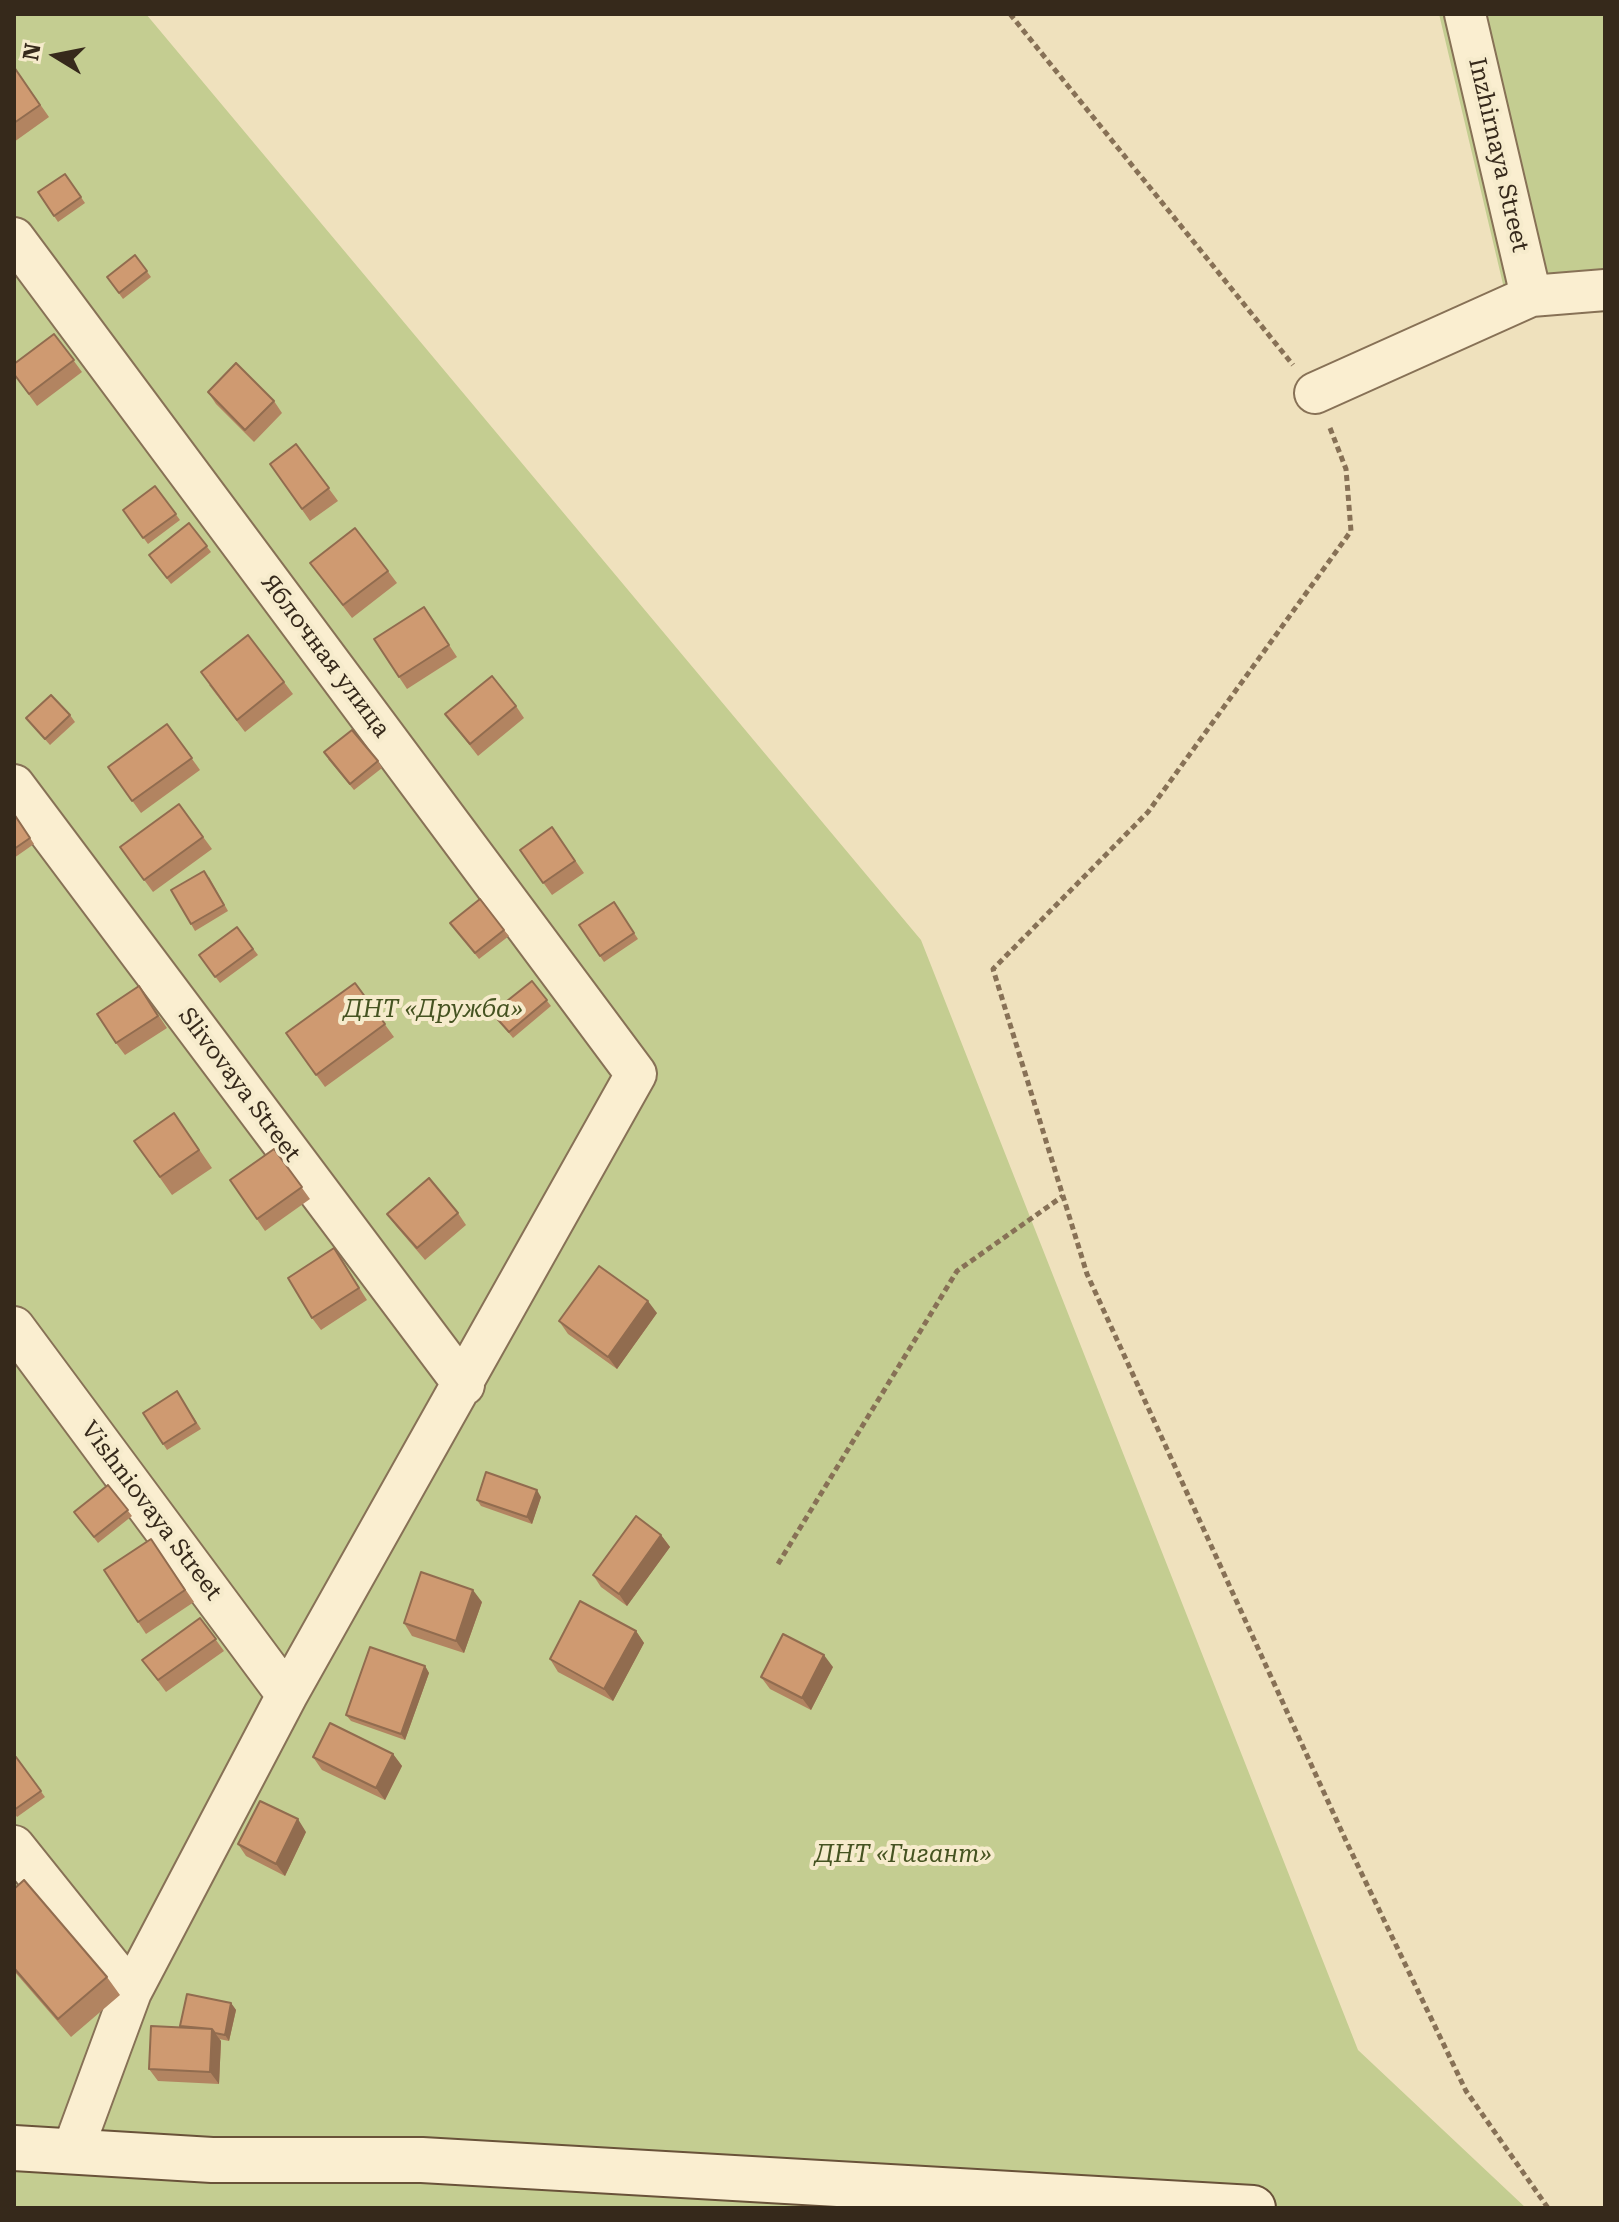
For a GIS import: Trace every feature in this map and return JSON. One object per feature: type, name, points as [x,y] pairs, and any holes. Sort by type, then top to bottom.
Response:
[{"type":"street","name":"Inzhirnaya Street","points":[[1465,14],[1531,296]]},
{"type":"street","name":"Яблочная улица","points":[[14,238],[636,1074],[464,1385]]},
{"type":"street","points":[[1315,393],[1531,296],[1605,290]]},
{"type":"street","name":"Slivovaya Street","points":[[14,785],[464,1385]]},
{"type":"street","name":"Vishniovaya Street","points":[[14,1327],[287,1695]]},
{"type":"street","points":[[72,2152],[131,1992],[287,1695],[464,1385]]},
{"type":"street","points":[[14,1846],[131,1992]]},
{"type":"street","points":[[14,2148],[212,2160],[422,2160],[1253,2208]]},
{"type":"path","points":[[1010,14],[1315,393],[1346,469],[1351,531],[1148,812],[993,969],[1087,1274],[1353,1857],[1466,2091],[1548,2208]]},
{"type":"path","points":[[778,1564],[957,1271],[1063,1196]]},
{"type":"green space","name":"ДНТ «Дружба»","points":[[14,14],[146,14],[921,940],[1358,2050],[1526,2208],[14,2208]]},
{"type":"green space","points":[[1439,14],[1605,14],[1605,312],[1511,318]]},
{"type":"building","points":[[14,67],[40,105],[14,123]]},
{"type":"building","points":[[65,174],[81,197],[54,216],[38,192]]},
{"type":"building","points":[[135,255],[147,271],[119,293],[107,277]]},
{"type":"building","points":[[54,334],[74,360],[29,394],[14,374],[14,364]]},
{"type":"building","points":[[236,363],[274,401],[245,430],[208,392]]},
{"type":"building","points":[[296,444],[329,488],[302,509],[270,464]]},
{"type":"building","points":[[155,486],[176,514],[143,538],[123,510]]},
{"type":"building","points":[[189,523],[207,546],[167,578],[149,555]]},
{"type":"building","points":[[355,528],[388,571],[343,605],[310,563]]},
{"type":"building","points":[[424,607],[449,645],[399,677],[374,639]]},
{"type":"building","points":[[248,635],[284,682],[237,720],[201,672]]},
{"type":"building","points":[[492,676],[516,706],[470,744],[445,714]]},
{"type":"building","points":[[51,695],[70,715],[45,739],[26,718]]},
{"type":"building","points":[[167,724],[192,758],[132,801],[108,767]]},
{"type":"building","points":[[352,730],[378,761],[350,784],[324,752]]},
{"type":"building","points":[[179,804],[203,837],[144,880],[120,847]]},
{"type":"building","points":[[14,814],[30,838],[14,849]]},
{"type":"building","points":[[552,827],[575,861],[543,883],[520,850]]},
{"type":"building","points":[[204,871],[224,905],[191,924],[171,890]]},
{"type":"building","points":[[480,899],[504,930],[475,953],[450,923]]},
{"type":"building","points":[[614,902],[634,933],[600,956],[579,925]]},
{"type":"building","points":[[237,927],[253,949],[215,977],[199,955]]},
{"type":"building","points":[[532,981],[547,1000],[509,1032],[492,1013]]},
{"type":"building","points":[[355,983],[385,1024],[316,1075],[286,1033]]},
{"type":"building","points":[[139,986],[158,1016],[116,1043],[97,1014]]},
{"type":"building","points":[[174,1113],[199,1150],[160,1177],[134,1141]]},
{"type":"building","points":[[274,1149],[302,1187],[257,1219],[230,1180]]},
{"type":"building","points":[[429,1178],[458,1213],[417,1248],[387,1214]]},
{"type":"building","points":[[334,1248],[359,1288],[312,1318],[288,1278]]},
{"type":"building","points":[[599,1266],[648,1301],[608,1357],[559,1321]]},
{"type":"building","points":[[177,1391],[196,1423],[163,1444],[143,1413]]},
{"type":"building","points":[[486,1472],[537,1490],[527,1517],[477,1500]]},
{"type":"building","points":[[108,1485],[128,1510],[94,1537],[74,1512]]},
{"type":"building","points":[[636,1516],[661,1535],[619,1594],[593,1575]]},
{"type":"building","points":[[151,1539],[185,1590],[138,1622],[104,1570]]},
{"type":"building","points":[[421,1572],[473,1590],[456,1641],[404,1623]]},
{"type":"building","points":[[580,1601],[636,1631],[604,1689],[550,1659]]},
{"type":"building","points":[[200,1618],[216,1639],[158,1680],[142,1660]]},
{"type":"building","points":[[783,1634],[824,1655],[802,1698],[761,1677]]},
{"type":"building","points":[[370,1647],[425,1666],[401,1734],[346,1715]]},
{"type":"building","points":[[330,1723],[393,1754],[376,1788],[313,1757]]},
{"type":"building","points":[[16,1757],[41,1791],[14,1810],[14,1759]]},
{"type":"building","points":[[260,1801],[298,1819],[276,1864],[238,1844]]},
{"type":"building","points":[[24,1880],[107,1977],[58,2019],[14,1968],[14,1889]]},
{"type":"building","points":[[187,1994],[231,2003],[225,2035],[212,2029],[180,2026]]},
{"type":"building","points":[[151,2026],[212,2029],[210,2072],[149,2069]]},
{"type":"park label","name":"ДНТ «Гигант»","points":[[903,1855]]}]
